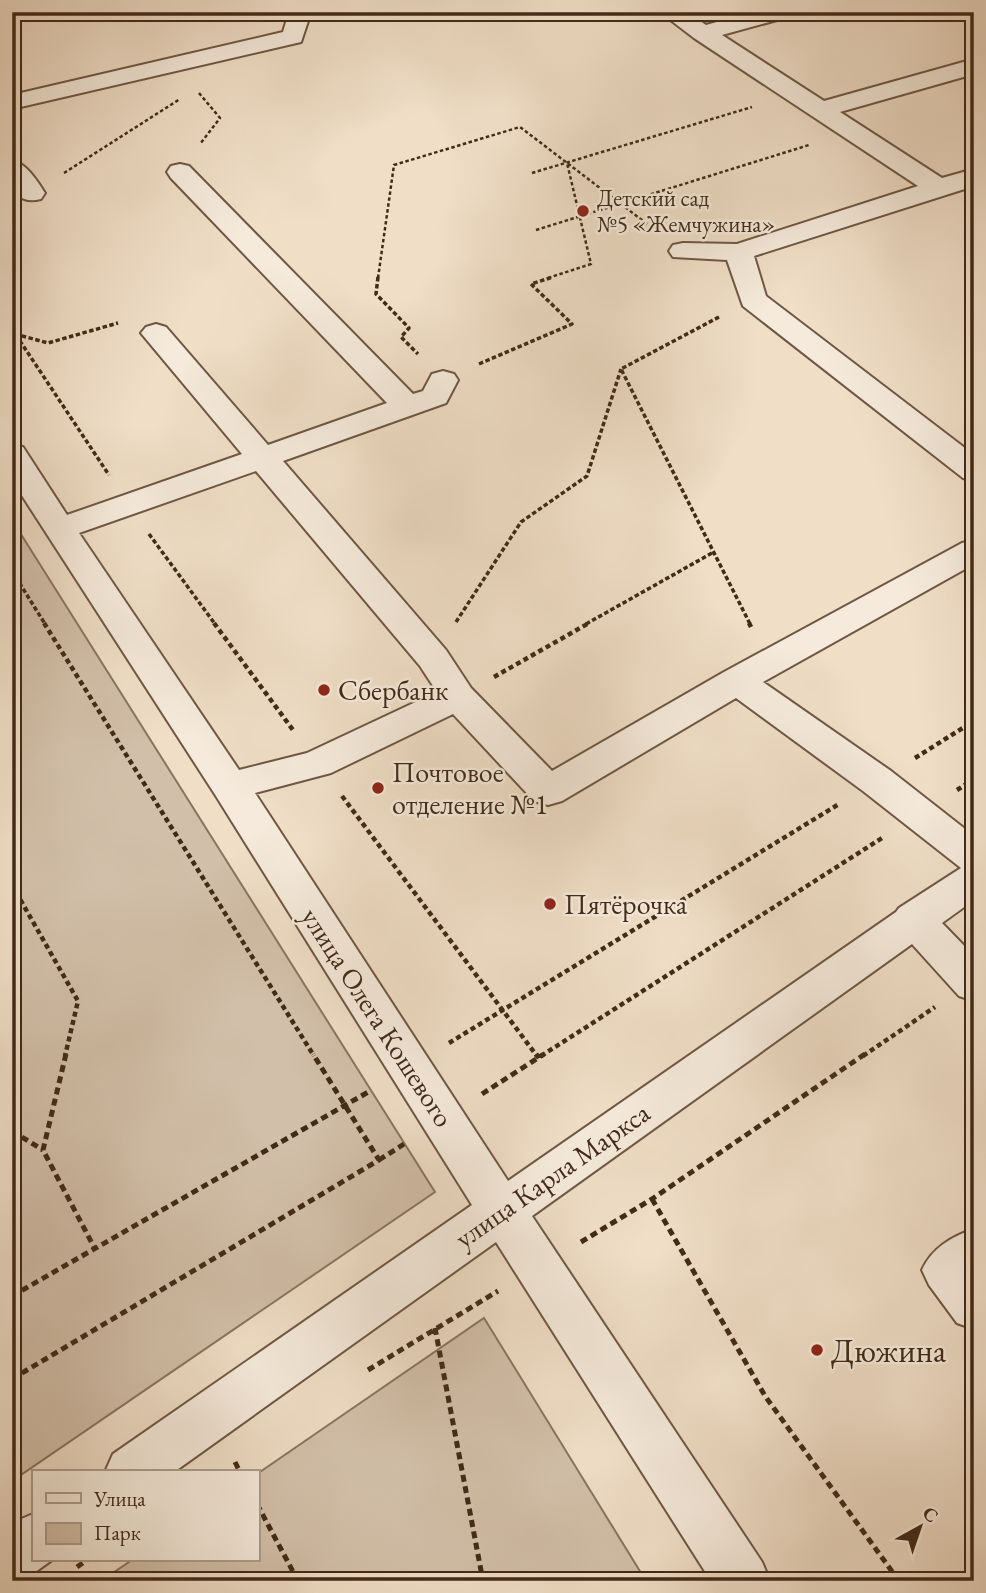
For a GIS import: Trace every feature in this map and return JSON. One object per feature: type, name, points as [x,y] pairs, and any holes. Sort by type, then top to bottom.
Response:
[{"type":"street","points":[[12,102],[293,37],[300,12]]},
{"type":"street","points":[[671,12],[939,188]]},
{"type":"street","points":[[702,33],[780,12]]},
{"type":"street","points":[[224,55],[243,72]]},
{"type":"street","points":[[820,110],[974,66]]},
{"type":"street","points":[[12,168],[32,193]]},
{"type":"street","points":[[180,172],[408,405]]},
{"type":"street","points":[[684,251],[740,252],[974,177]]},
{"type":"street","points":[[740,252],[754,300],[974,471]]},
{"type":"street","points":[[156,333],[433,658],[458,697],[548,791],[769,662],[974,550]]},
{"type":"street","points":[[59,529],[435,397],[443,380]]},
{"type":"street","name":"улица Олега Кошевого","points":[[12,454],[230,786],[501,1210],[743,1581]]},
{"type":"street","points":[[737,681],[877,781],[974,857]]},
{"type":"street","points":[[230,786],[318,764],[458,697]]},
{"type":"street","name":"улица Карла Маркса","points":[[134,1470],[974,879]]},
{"type":"street","points":[[914,919],[973,983]]},
{"type":"street","points":[[974,1250],[946,1270],[974,1307]]},
{"type":"street","points":[[12,1556],[32,1542]]},
{"type":"path","points":[[176,65],[219,118],[180,172]]},
{"type":"path","points":[[32,193],[196,90]]},
{"type":"path","points":[[532,173],[758,105]]},
{"type":"path","points":[[567,163],[590,264],[531,284],[572,324],[443,380],[401,337],[409,328],[376,294],[394,165],[520,127],[684,251]]},
{"type":"path","points":[[536,230],[819,142]]},
{"type":"path","points":[[433,658],[521,522],[587,476],[621,369],[730,311]]},
{"type":"path","points":[[13,332],[48,343],[141,317],[156,333]]},
{"type":"path","points":[[13,332],[129,506],[318,764],[539,1058],[974,779]]},
{"type":"path","points":[[621,369],[769,662]]},
{"type":"path","points":[[458,697],[712,553]]},
{"type":"path","points":[[12,571],[379,1160],[12,1379]]},
{"type":"path","points":[[12,1296],[410,1067],[974,721]]},
{"type":"path","points":[[12,885],[78,1001],[44,1150]]},
{"type":"path","points":[[356,1378],[652,1199],[973,983]]},
{"type":"path","points":[[12,1132],[44,1150],[95,1249]]},
{"type":"path","points":[[652,1199],[765,1396],[899,1581]]},
{"type":"path","points":[[435,1328],[483,1581]]},
{"type":"path","points":[[259,1508],[299,1581]]},
{"type":"green space","points":[[12,520],[435,1192],[12,1481]]},
{"type":"green space","points":[[484,1318],[646,1581],[101,1581],[129,1562],[259,1562],[259,1473]]},
{"type":"place","name":"Детский сад №5 «Жемчужина»","points":[[583,211]]},
{"type":"place","name":"Сбербанк","points":[[324,690]]},
{"type":"place","name":"Почтовое отделение №1","points":[[378,788]]},
{"type":"place","name":"Пятёрочка","points":[[550,904]]},
{"type":"place","name":"Дюжина","points":[[817,1350]]}]
